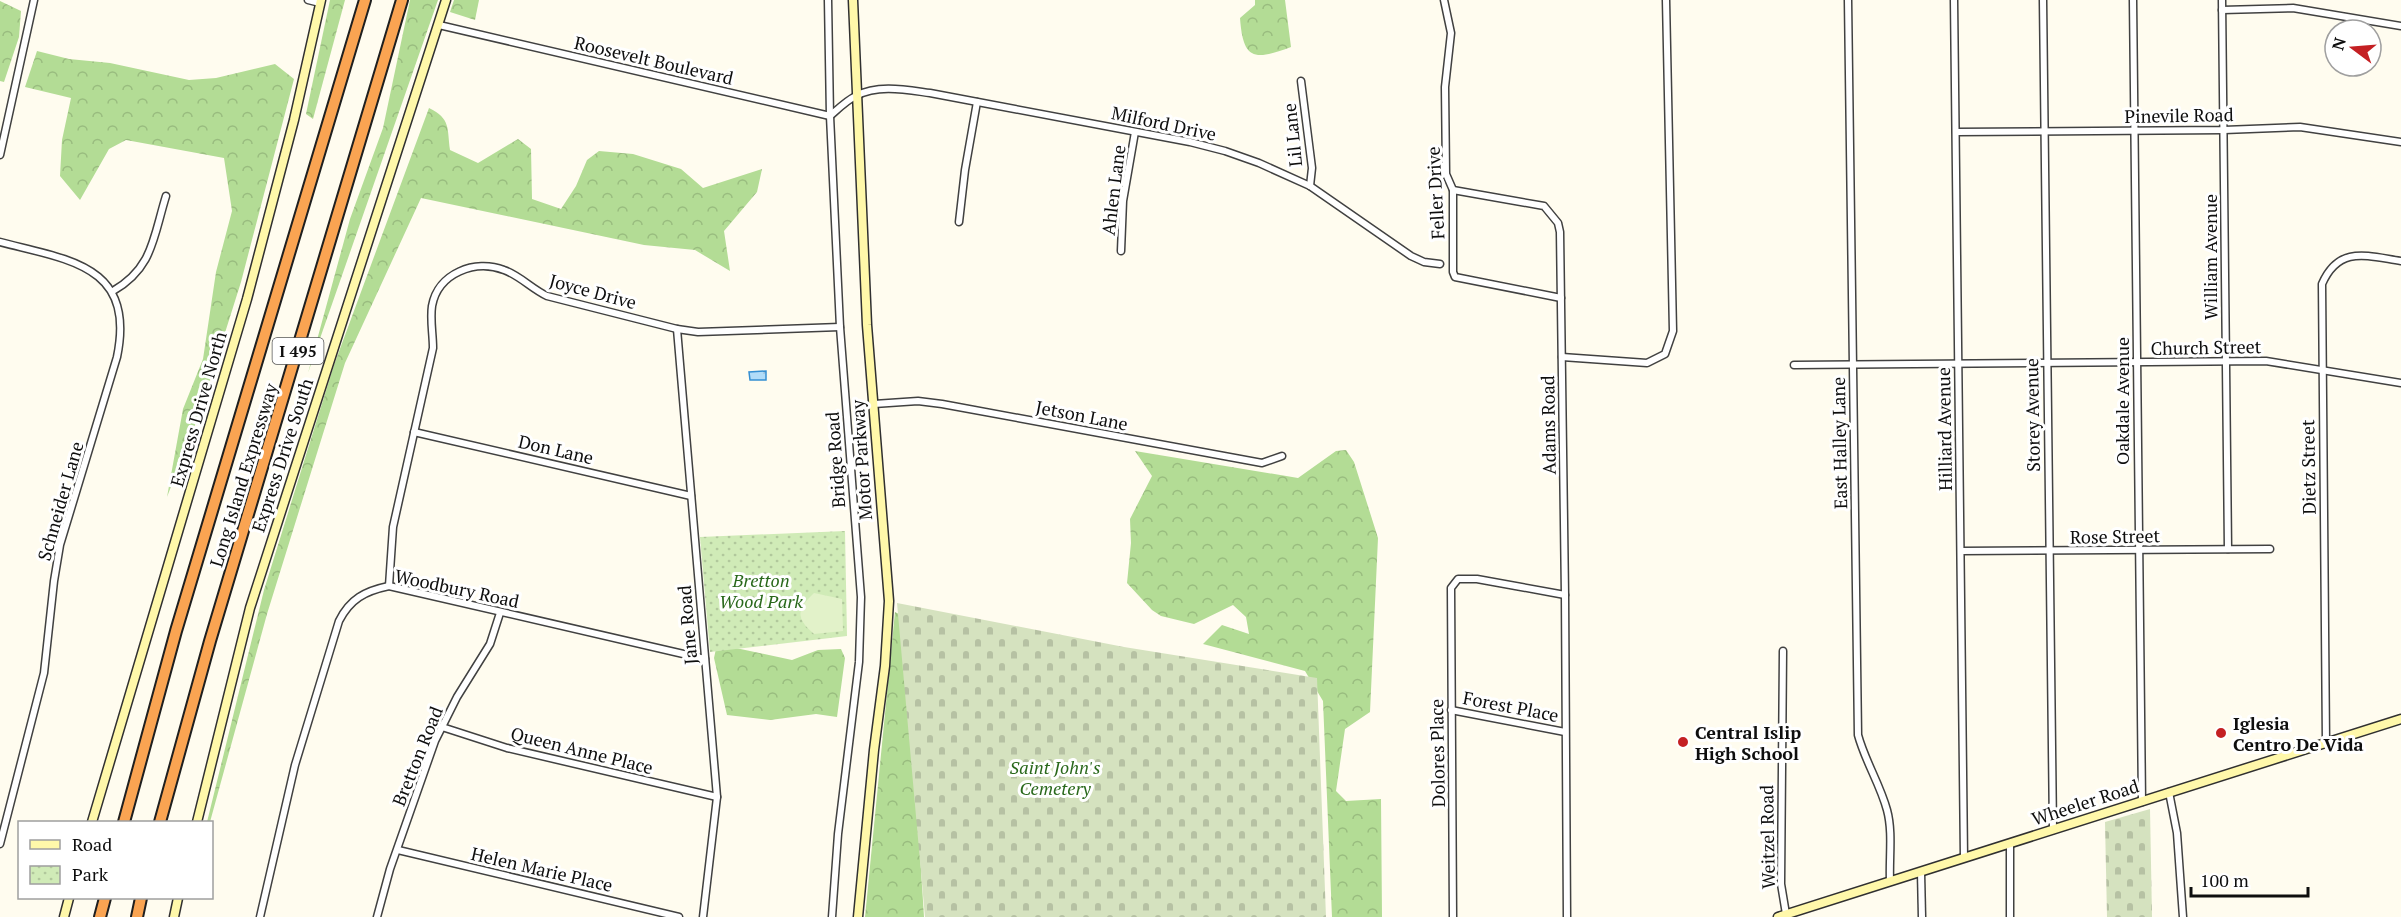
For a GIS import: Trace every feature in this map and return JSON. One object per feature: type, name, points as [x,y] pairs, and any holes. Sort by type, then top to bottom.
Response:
[{"type":"highway","name":"Long Island Expressway","points":[[124,821],[176,631],[365,0]]},
{"type":"highway","name":"Long Island Expressway","points":[[160,821],[210,641],[402,0]]},
{"type":"highway","points":[[136,917],[140,899]]},
{"type":"highway","points":[[98,917],[104,901]]},
{"type":"main road","name":"Express Drive South","points":[[197,821],[250,608],[447,0]]},
{"type":"main road","name":"Motor Parkway","points":[[853,0],[867,325],[889,601],[885,666],[874,750],[858,917]]},
{"type":"main road","name":"Express Drive North","points":[[92,821],[247,299],[294,120],[321,1]]},
{"type":"main road","name":"Wheeler Road","points":[[1782,916],[2401,719]]},
{"type":"main road","points":[[64,917],[68,899]]},
{"type":"main road","points":[[174,917],[178,899]]},
{"type":"street","points":[[0,155],[34,0]]},
{"type":"street","points":[[309,0],[321,1]]},
{"type":"street","name":"Bridge Road","points":[[828,0],[830,116],[840,327],[861,597],[859,662],[838,834],[832,917]]},
{"type":"street","name":"Feller Drive","points":[[1444,0],[1451,43],[1445,87],[1446,174],[1453,190],[1453,272],[1455,277],[1561,298]]},
{"type":"street","name":"Adams Road","points":[[1567,917],[1562,357],[1647,363],[1665,354],[1673,331],[1666,0]]},
{"type":"street","name":"East Halley Lane","points":[[1848,0],[1858,735],[1863,754],[1881,791],[1887,812],[1890,880]]},
{"type":"street","name":"Hilliard Avenue","points":[[1954,0],[1964,858]]},
{"type":"street","name":"Storey Avenue","points":[[2043,0],[2053,830]]},
{"type":"street","name":"Oakdale Avenue","points":[[2133,0],[2142,802]]},
{"type":"street","name":"William Avenue","points":[[2222,0],[2228,549]]},
{"type":"street","points":[[2222,10],[2293,8],[2401,26]]},
{"type":"street","name":"Roosevelt Boulevard","points":[[439,25],[830,116]]},
{"type":"street","name":"Lil Lane","points":[[1301,81],[1312,168],[1310,186]]},
{"type":"street","name":"Milford Drive","points":[[856,96],[878,89],[902,89],[1225,151],[1259,163],[1310,186],[1411,256],[1424,262],[1440,264]]},
{"type":"street","points":[[830,116],[856,96]]},
{"type":"street","points":[[959,222],[977,102]]},
{"type":"street","name":"Pinevile Road","points":[[1956,132],[2224,130],[2301,127],[2401,142]]},
{"type":"street","name":"Ahlen Lane","points":[[1121,251],[1124,201],[1135,132]]},
{"type":"street","points":[[1453,190],[1544,207],[1557,223],[1560,232],[1562,357]]},
{"type":"street","points":[[0,242],[74,262],[91,269],[113,291],[138,274],[146,261],[166,196]]},
{"type":"street","name":"Dietz Street","points":[[2326,742],[2321,294],[2327,273],[2334,264],[2354,255],[2401,261]]},
{"type":"street","name":"Joyce Drive","points":[[389,586],[393,526],[433,348],[432,304],[438,290],[448,278],[462,270],[478,266],[493,266],[507,271],[547,297],[677,330],[717,333],[840,327]]},
{"type":"street","name":"Schneider Lane","points":[[0,844],[44,674],[60,545],[122,335],[113,291]]},
{"type":"street","name":"Jane Road","points":[[677,330],[717,797],[703,917]]},
{"type":"street","name":"Church Street","points":[[1794,366],[2266,361],[2401,383]]},
{"type":"street","name":"Jetson Lane","points":[[874,404],[918,401],[942,404],[1263,464],[1282,456]]},
{"type":"street","name":"Don Lane","points":[[414,432],[691,496]]},
{"type":"street","name":"Rose Street","points":[[1960,551],[2270,549]]},
{"type":"street","name":"Dolores Place","points":[[1453,917],[1451,588],[1458,579],[1477,579],[1565,595]]},
{"type":"street","name":"Woodbury Road","points":[[260,917],[296,765],[339,621],[346,607],[356,598],[370,590],[389,586],[705,659]]},
{"type":"street","name":"Bretton Road","points":[[377,917],[390,869],[442,727],[490,644],[500,613]]},
{"type":"street","name":"Weitzel Road","points":[[1782,916],[1783,651]]},
{"type":"street","name":"Forest Place","points":[[1451,710],[1565,732]]},
{"type":"street","name":"Queen Anne Place","points":[[442,727],[507,748],[717,797]]},
{"type":"street","points":[[2169,792],[2177,834],[2183,917]]},
{"type":"street","points":[[2010,844],[2010,917]]},
{"type":"street","name":"Helen Marie Place","points":[[398,849],[680,917]]},
{"type":"street","points":[[1921,872],[1922,917]]},
{"type":"green space","points":[[330,0],[345,0],[313,119],[306,114]]},
{"type":"green space","points":[[410,0],[438,0],[308,373],[350,219],[383,128]]},
{"type":"green space","points":[[454,0],[479,0],[475,20],[450,12]]},
{"type":"green space","points":[[1255,0],[1285,0],[1291,47],[1259,55],[1253,54],[1248,49],[1244,42],[1240,18],[1255,5]]},
{"type":"green space","points":[[0,1],[21,11],[19,37],[4,82],[0,81]]},
{"type":"green space","points":[[37,51],[69,59],[110,63],[189,80],[216,78],[275,64],[294,79],[241,282],[200,412],[167,497],[183,409],[203,359],[216,272],[232,211],[224,158],[126,140],[109,149],[80,200],[60,176],[62,140],[71,98],[25,87]]},
{"type":"green space","points":[[429,108],[445,120],[450,150],[478,163],[518,139],[531,149],[532,199],[561,209],[576,186],[587,160],[599,151],[633,154],[681,169],[703,188],[762,169],[757,192],[724,231],[730,271],[695,250],[644,245],[421,198],[345,363],[267,614],[210,821],[207,821],[264,590],[334,365]]},
{"type":"green space","points":[[1346,450],[1354,462],[1378,538],[1370,712],[1345,729],[1336,791],[1346,801],[1381,799],[1382,917],[1332,917],[1323,701],[1305,671],[1203,644],[1222,625],[1249,634],[1246,617],[1233,605],[1194,624],[1161,616],[1152,610],[1127,583],[1131,543],[1130,519],[1152,476],[1135,451],[1298,478],[1336,451]]},
{"type":"green space","name":"Bretton Wood Park","points":[[845,531],[847,636],[710,652],[700,537]]},
{"type":"green space","points":[[814,593],[842,599],[843,631],[814,634],[804,623],[800,614],[804,604]]},
{"type":"green space","name":"Saint John's Cemetery","points":[[897,603],[1124,647],[1317,678],[1326,917],[925,917]]},
{"type":"green space","points":[[895,612],[905,617],[924,917],[865,917]]},
{"type":"green space","points":[[717,644],[792,660],[818,650],[841,649],[845,658],[837,717],[816,714],[770,720],[727,715],[714,658]]},
{"type":"green space","points":[[2150,809],[2152,917],[2107,917],[2105,822]]},
{"type":"water","points":[[766,371],[766,380],[750,380],[749,372]]},
{"type":"place","name":"Iglesia Centro De Vida","points":[[2221,733]]},
{"type":"place","name":"Central Islip High School","points":[[1683,742]]}]
